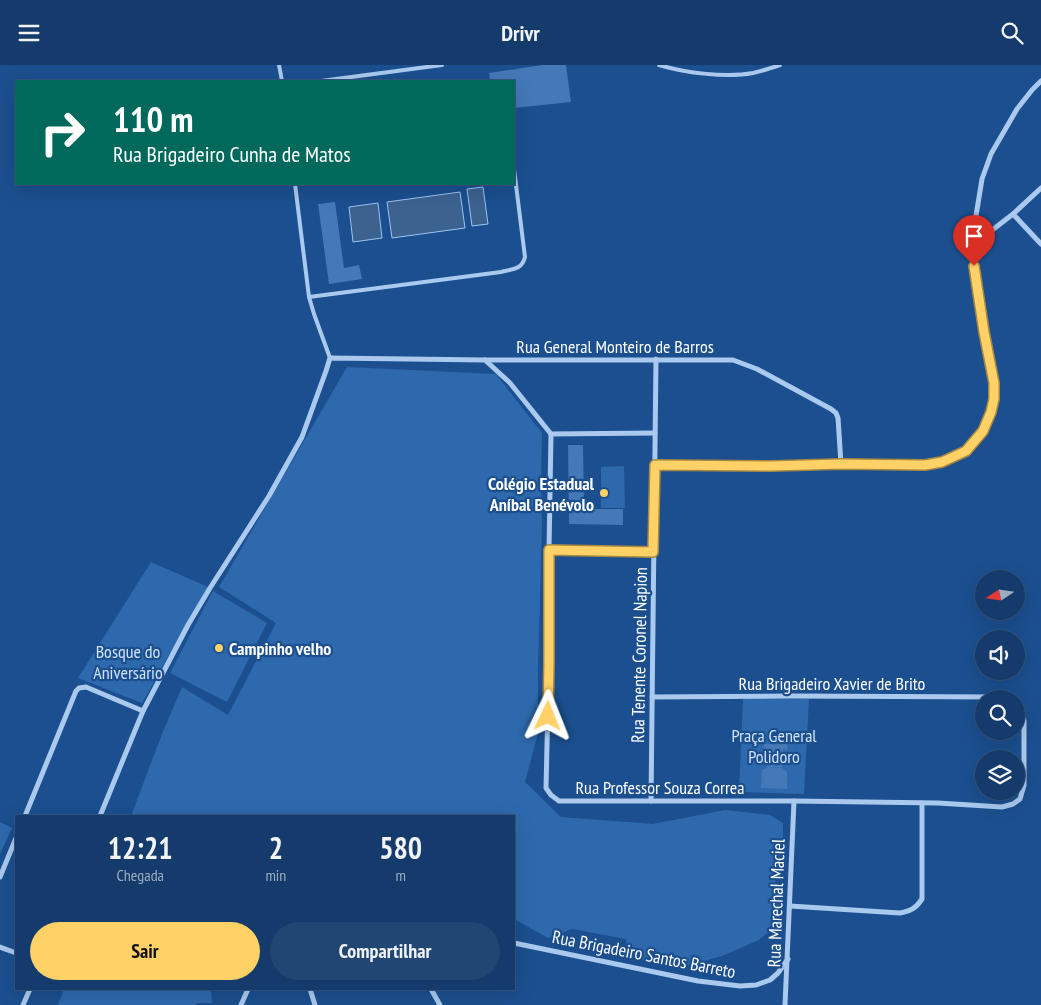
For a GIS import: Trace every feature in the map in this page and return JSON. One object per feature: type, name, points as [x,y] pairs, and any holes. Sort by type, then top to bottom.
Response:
[{"type":"street","points":[[655,465],[925,465],[942,462],[966,451],[983,431],[994,399],[994,383],[975,277],[974,228],[982,179],[991,154],[1017,109],[1041,81]]},
{"type":"street","points":[[974,256],[982,241],[991,231],[1041,188]]},
{"type":"street","points":[[1013,214],[1041,245]]},
{"type":"street","points":[[975,219],[980,225],[991,231]]},
{"type":"street","points":[[100,815],[143,711],[205,595],[269,497],[302,437],[330,358]]},
{"type":"street","name":"Rua General Monteiro de Barros","points":[[330,358],[733,360],[757,369],[836,413],[838,418],[841,464]]},
{"type":"street","name":"Rua Tenente Coronel Napion","points":[[651,801],[656,359]]},
{"type":"street","points":[[485,360],[510,383],[551,434],[655,433]]},
{"type":"street","name":"Rua Professor Souza Correa","points":[[551,434],[546,788],[559,801],[794,801],[922,803],[1002,807],[1013,804],[1020,799],[1024,785],[1024,740]]},
{"type":"street","points":[[549,550],[653,552]]},
{"type":"street","points":[[25,815],[76,691],[79,688],[86,687],[143,711]]},
{"type":"street","name":"Rua Brigadeiro Xavier de Brito","points":[[652,697],[792,696],[975,698]]},
{"type":"street","name":"Rua Marechal Maciel","points":[[785,1005],[794,801]]},
{"type":"street","points":[[790,905],[900,913],[917,907],[922,899],[922,803]]},
{"type":"street","points":[[0,877],[15,840]]},
{"type":"street","name":"Rua Brigadeiro Santos Barreto","points":[[515,943],[698,981],[740,986],[756,985],[770,980],[778,973],[788,959]]},
{"type":"street","points":[[0,947],[15,953]]},
{"type":"street","points":[[23,1005],[30,990]]},
{"type":"street","points":[[241,1005],[248,990]]},
{"type":"street","points":[[310,990],[315,1005]]},
{"type":"street","points":[[432,990],[440,1005]]},
{"type":"lane","points":[[280,65],[282,80]]},
{"type":"lane","points":[[329,80],[442,65]]},
{"type":"lane","points":[[659,65],[730,75],[754,73],[780,65]]},
{"type":"lane","points":[[309,297],[501,272],[519,268],[525,257],[515,177]]},
{"type":"lane","points":[[295,185],[309,297],[330,358]]},
{"type":"green space","points":[[347,367],[496,374],[542,433],[538,733],[525,782],[561,817],[653,824],[725,810],[770,815],[783,823],[783,862],[774,884],[780,899],[773,928],[759,940],[722,956],[686,966],[627,958],[626,939],[572,929],[548,938],[515,921],[515,815],[131,815],[182,687],[228,715],[276,623],[219,587]]},
{"type":"green space","points":[[624,466],[625,508],[601,508],[601,467]]},
{"type":"green space","name":"Bosque do Aniversário","points":[[151,562],[208,587],[142,703],[78,678]]},
{"type":"green space","name":"Campinho velho","points":[[213,591],[267,623],[227,702],[170,673]]},
{"type":"green space","name":"Praça General Polidoro","points":[[743,699],[809,699],[804,794],[739,792]]},
{"type":"green space","points":[[0,822],[12,828],[0,854]]},
{"type":"green space","points":[[64,990],[211,990],[212,1003],[197,1003],[196,1005],[58,1005]]},
{"type":"shaded area","points":[[483,187],[488,224],[472,226],[467,189]]},
{"type":"shaded area","points":[[460,192],[465,228],[392,238],[387,202]]},
{"type":"shaded area","points":[[378,203],[382,238],[353,242],[349,207]]},
{"type":"building","points":[[542,65],[566,65],[571,102],[515,108],[515,80],[490,80],[489,73]]},
{"type":"building","points":[[335,202],[344,268],[359,265],[362,279],[329,284],[318,204]]},
{"type":"building","points":[[568,445],[583,445],[584,509],[623,509],[623,525],[569,524]]},
{"type":"building","points":[[764,744],[787,744],[787,750],[783,749],[782,767],[773,768],[782,768],[787,772],[787,789],[761,788],[762,770],[769,767],[767,767],[768,750],[764,749]]},
{"type":"place","name":"Colégio Estadual Aníbal Benévolo","points":[[604,493]]},
{"type":"place","name":"Campinho velho","points":[[219,648]]},
{"type":"route","points":[[548,716],[549,550],[653,552],[655,465],[925,465],[942,462],[966,451],[988,422],[994,399],[994,383],[974,266]]}]
